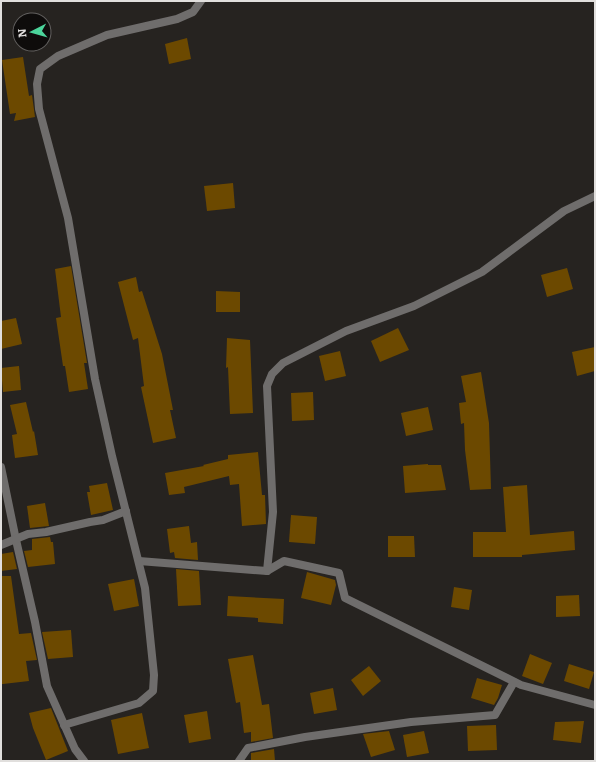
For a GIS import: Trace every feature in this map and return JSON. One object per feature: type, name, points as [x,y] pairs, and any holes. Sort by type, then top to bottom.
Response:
[{"type":"street","points":[[64,725],[139,703],[153,691],[154,675],[145,588],[95,379],[68,218],[39,109],[37,84],[40,69],[58,56],[107,35],[178,19],[193,12],[201,1]]},
{"type":"street","points":[[267,571],[273,512],[267,386],[272,374],[283,363],[346,331],[414,306],[482,272],[564,211],[595,196]]},
{"type":"street","points":[[1,467],[35,622],[47,686],[75,749],[84,761]]},
{"type":"street","points":[[1,545],[28,534],[46,532],[103,520],[126,511]]},
{"type":"street","points":[[139,561],[267,571],[284,561],[339,573],[346,598],[521,686],[595,705]]},
{"type":"street","points":[[239,761],[248,748],[305,737],[411,722],[495,715],[514,682]]},
{"type":"building","points":[[187,38],[191,59],[169,64],[165,44]]},
{"type":"building","points":[[23,57],[29,96],[32,95],[35,117],[14,121],[16,113],[10,114],[2,60]]},
{"type":"building","points":[[233,183],[235,208],[207,211],[204,186]]},
{"type":"building","points":[[71,266],[87,363],[84,363],[88,389],[69,392],[65,366],[63,366],[56,318],[61,317],[55,269]]},
{"type":"building","points":[[567,268],[573,289],[547,297],[541,275]]},
{"type":"building","points":[[136,277],[139,292],[142,291],[162,354],[173,410],[170,410],[176,438],[153,443],[141,387],[144,386],[138,338],[133,340],[118,282]]},
{"type":"building","points":[[216,291],[240,292],[240,312],[216,312]]},
{"type":"building","points":[[16,318],[22,344],[1,349],[1,321]]},
{"type":"building","points":[[398,328],[409,350],[380,362],[371,341]]},
{"type":"building","points":[[227,338],[250,340],[253,413],[230,414],[228,367],[226,368]]},
{"type":"building","points":[[595,347],[595,371],[577,376],[572,352]]},
{"type":"building","points":[[340,351],[346,376],[325,381],[319,356]]},
{"type":"building","points":[[19,366],[21,390],[3,392],[1,368]]},
{"type":"building","points":[[481,372],[489,423],[491,489],[470,490],[465,450],[464,423],[461,424],[459,403],[466,402],[461,376]]},
{"type":"building","points":[[313,392],[314,420],[292,421],[291,393]]},
{"type":"building","points":[[26,402],[33,432],[34,431],[38,455],[15,458],[12,435],[17,434],[10,405]]},
{"type":"building","points":[[428,407],[433,430],[406,436],[401,413]]},
{"type":"building","points":[[258,452],[262,495],[265,495],[266,524],[242,526],[239,484],[230,485],[229,476],[184,487],[185,493],[169,495],[165,473],[204,466],[203,465],[228,459],[228,455]]},
{"type":"building","points":[[428,464],[441,465],[446,490],[405,493],[403,466]]},
{"type":"building","points":[[107,483],[113,510],[91,515],[87,492],[90,492],[89,486]]},
{"type":"building","points":[[527,485],[530,535],[574,531],[575,550],[522,555],[522,557],[473,557],[473,532],[506,532],[503,487]]},
{"type":"building","points":[[45,503],[49,526],[30,528],[27,506]]},
{"type":"building","points":[[291,515],[317,517],[315,544],[289,542]]},
{"type":"building","points":[[189,526],[191,543],[197,542],[198,560],[175,558],[174,552],[170,553],[167,529]]},
{"type":"building","points":[[388,536],[414,536],[415,557],[388,557]]},
{"type":"building","points":[[50,537],[51,542],[53,542],[55,564],[28,567],[24,551],[32,550],[32,539]]},
{"type":"building","points":[[13,552],[17,569],[1,571],[1,554]]},
{"type":"building","points":[[176,569],[199,571],[201,605],[178,606]]},
{"type":"building","points":[[307,572],[335,580],[336,585],[331,605],[301,598]]},
{"type":"building","points":[[1,576],[11,576],[19,634],[31,633],[37,660],[26,661],[29,681],[1,684]]},
{"type":"building","points":[[134,579],[139,606],[114,611],[108,584]]},
{"type":"building","points":[[454,587],[472,590],[469,610],[451,607]]},
{"type":"building","points":[[579,595],[580,616],[556,617],[556,596]]},
{"type":"building","points":[[228,596],[284,599],[283,624],[258,622],[258,618],[227,616]]},
{"type":"building","points":[[71,630],[73,657],[48,659],[42,632]]},
{"type":"building","points":[[530,654],[552,663],[543,684],[522,676]]},
{"type":"building","points":[[253,655],[262,705],[269,704],[273,738],[251,742],[251,732],[244,733],[240,702],[236,703],[228,659]]},
{"type":"building","points":[[569,664],[594,672],[589,689],[564,681]]},
{"type":"building","points":[[369,666],[381,681],[363,696],[351,680]]},
{"type":"building","points":[[477,678],[502,685],[494,705],[471,698]]},
{"type":"building","points":[[333,688],[337,710],[314,714],[310,693]]},
{"type":"building","points":[[51,708],[68,751],[46,760],[33,728],[29,713]]},
{"type":"building","points":[[207,711],[211,739],[189,743],[184,715]]},
{"type":"building","points":[[142,713],[149,748],[118,754],[111,720]]},
{"type":"building","points":[[584,721],[581,743],[553,740],[555,722]]},
{"type":"building","points":[[496,725],[497,750],[468,751],[467,726]]},
{"type":"building","points":[[389,731],[395,750],[371,757],[363,734]]},
{"type":"building","points":[[424,731],[429,753],[407,757],[403,735]]},
{"type":"building","points":[[274,749],[275,761],[251,761],[251,753]]}]
